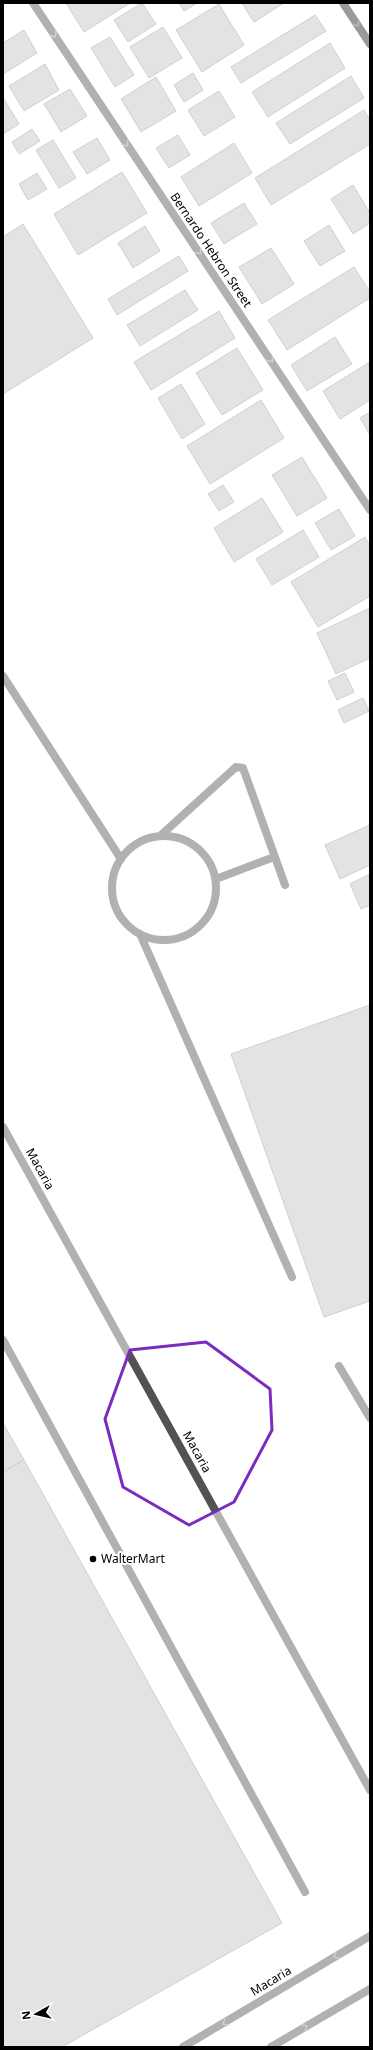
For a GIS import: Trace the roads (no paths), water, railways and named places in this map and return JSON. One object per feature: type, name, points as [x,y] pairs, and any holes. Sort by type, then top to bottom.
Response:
[{"type":"main road","points":[[343,3],[370,44]]},
{"type":"street","name":"Bernardo Hebron Street","points":[[33,3],[370,510]]},
{"type":"street","points":[[3,676],[122,859]]},
{"type":"street","points":[[160,836],[236,766],[243,768],[285,886]]},
{"type":"street","points":[[160,836],[175,837],[190,842],[202,852],[211,865],[216,879],[216,894],[206,921],[195,931],[182,937],[168,940],[154,939],[140,934],[128,926],[119,914],[114,901],[112,886],[115,872],[122,859],[132,847],[145,840],[160,836]]},
{"type":"street","points":[[216,879],[274,857]]},
{"type":"street","points":[[140,934],[292,1277]]},
{"type":"street","name":"Macaria","points":[[3,1127],[370,1790]]},
{"type":"street","points":[[3,1340],[305,1892]]},
{"type":"street","points":[[339,1366],[370,1418]]},
{"type":"street","name":"Macaria","points":[[184,2047],[370,1936]]},
{"type":"street","points":[[271,2047],[370,1989]]},
{"type":"place","name":"WalterMart","points":[[93,1559]]}]
